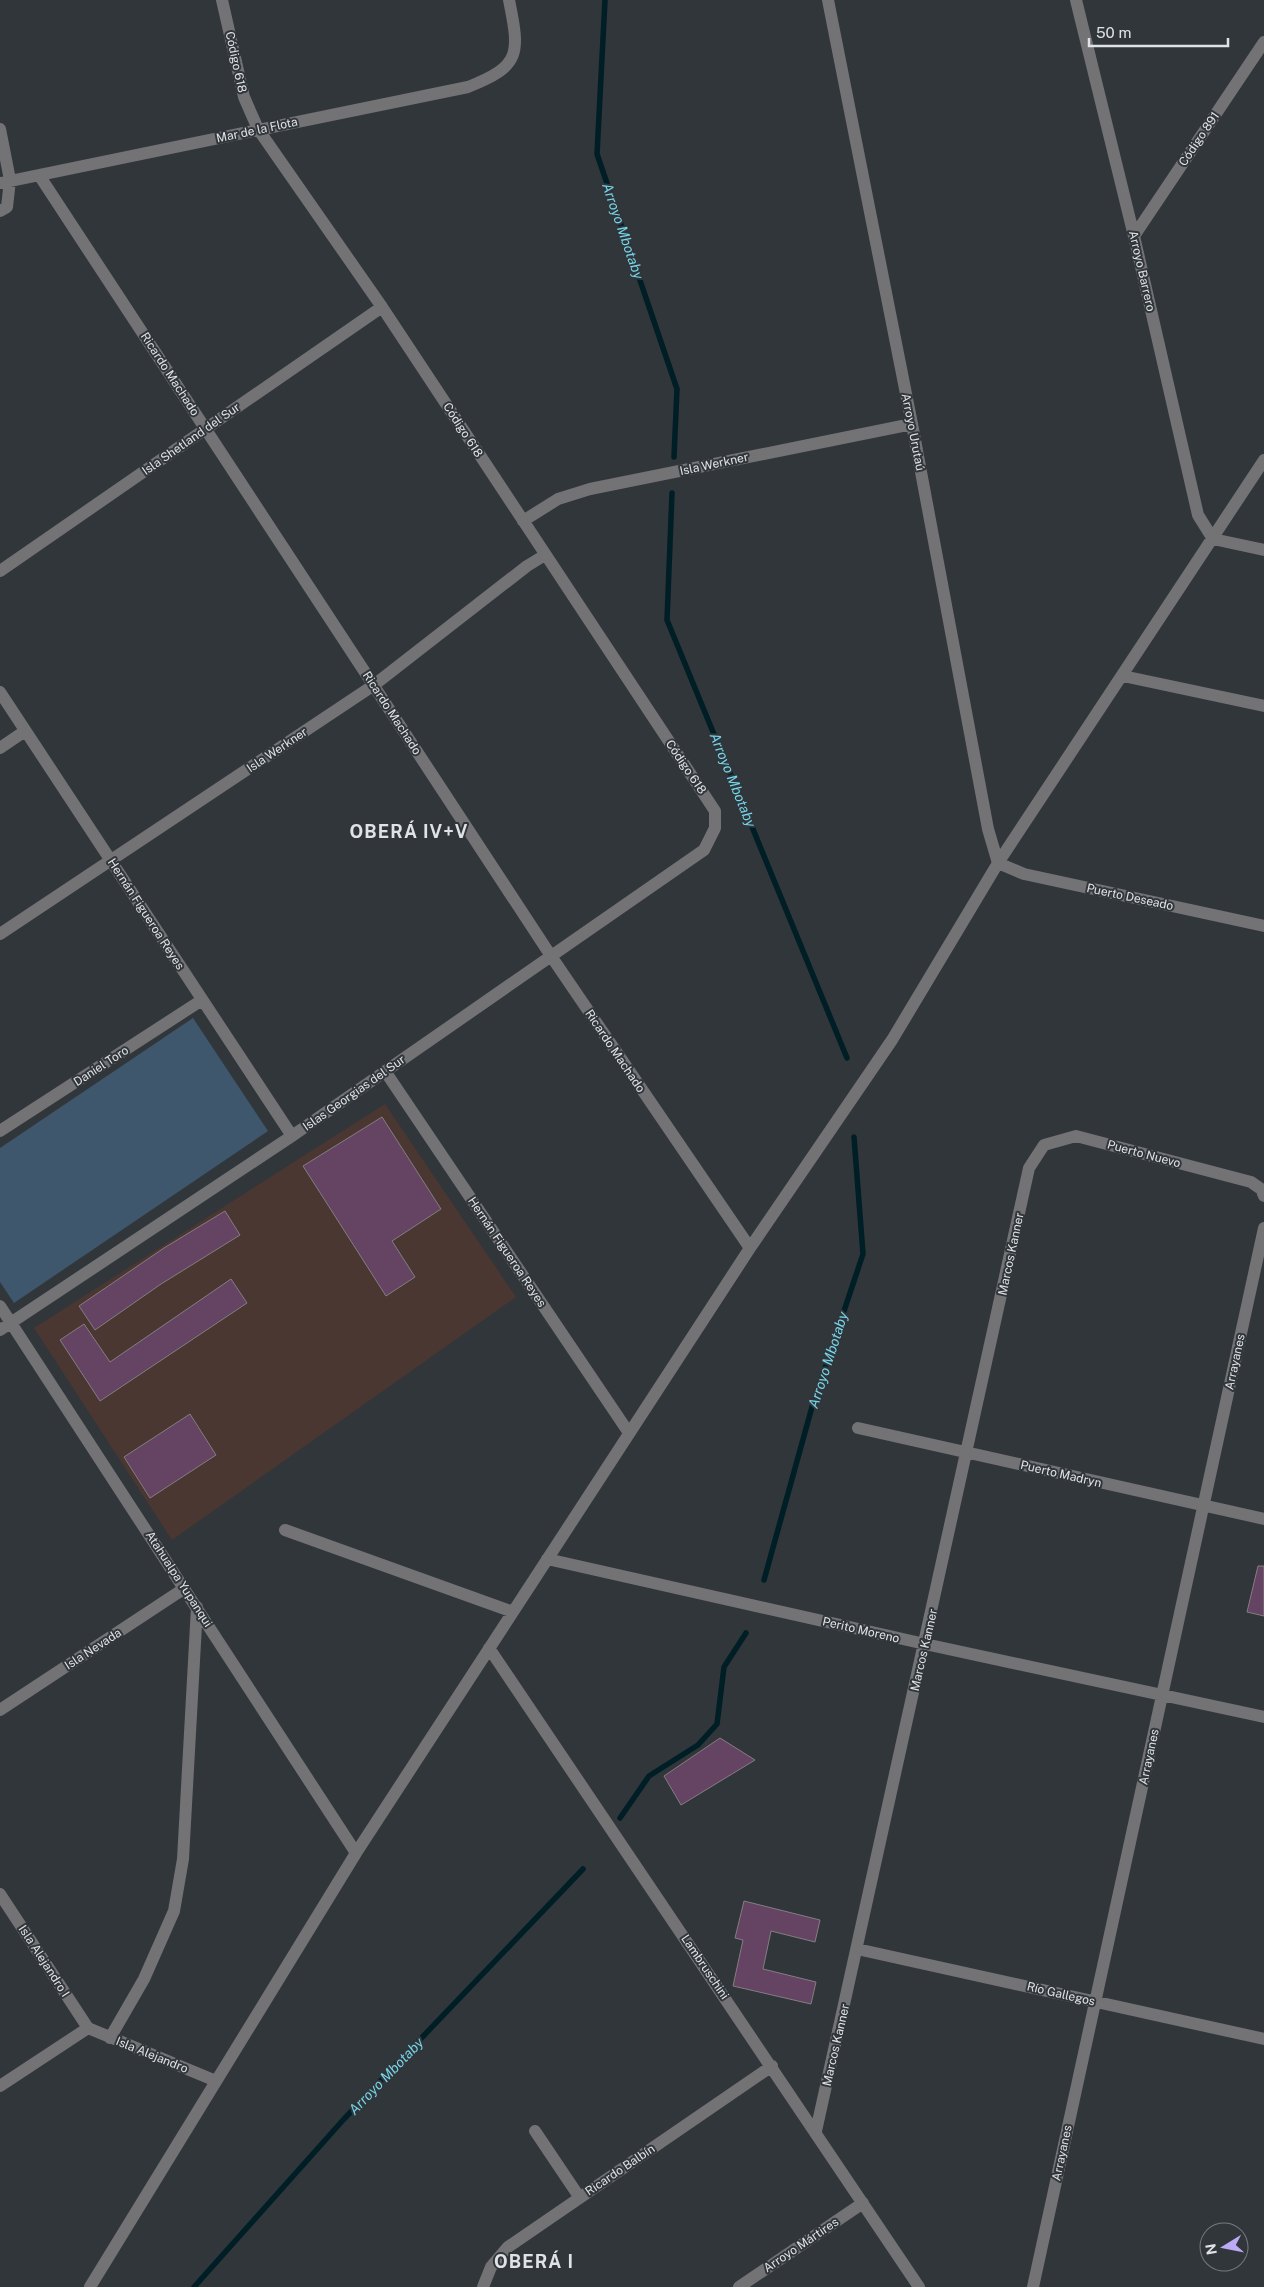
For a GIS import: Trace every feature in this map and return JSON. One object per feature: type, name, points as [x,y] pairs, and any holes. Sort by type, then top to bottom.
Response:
[{"type":"street","name":"Código 618","points":[[222,0],[244,97],[258,130],[382,307],[715,811],[715,828],[704,850]]},
{"type":"street","name":"Mar de la Flota","points":[[5,182],[468,87],[494,76],[510,64],[515,49],[515,27],[509,0]]},
{"type":"street","name":"Arroyo Urutaú","points":[[828,0],[912,424],[988,829],[998,863]]},
{"type":"street","name":"Arroyo Barrero","points":[[1076,0],[1134,236],[1198,515],[1213,539]]},
{"type":"street","name":"Código 891","points":[[1134,236],[1264,42]]},
{"type":"street","points":[[0,130],[7,207],[0,212]]},
{"type":"street","name":"Ricardo Machado","points":[[39,175],[551,956],[750,1248]]},
{"type":"street","name":"Isla Shetland del Sur","points":[[0,571],[382,307]]},
{"type":"street","name":"Isla Werkner","points":[[523,520],[558,499],[590,489],[912,424]]},
{"type":"street","points":[[90,2287],[356,1853],[750,1248],[892,1040],[998,863],[1264,460]]},
{"type":"street","points":[[1213,539],[1264,550]]},
{"type":"street","name":"Isla Werkner","points":[[0,934],[112,862],[374,685],[527,566],[545,555]]},
{"type":"street","points":[[1123,676],[1264,706]]},
{"type":"street","name":"Hernán Figueroa Reyes","points":[[0,692],[292,1136]]},
{"type":"street","points":[[0,748],[26,731]]},
{"type":"street","name":"Islas Georgias del Sur","points":[[0,1330],[292,1136],[704,850]]},
{"type":"street","name":"Puerto Deseado","points":[[998,863],[1024,874],[1264,926]]},
{"type":"street","name":"Daniel Toro","points":[[0,1132],[202,1000]]},
{"type":"street","name":"Hernán Figueroa Reyes","points":[[385,1071],[629,1433]]},
{"type":"street","name":"Puerto Nuevo","points":[[1029,1168],[1044,1145],[1076,1136],[1251,1182],[1261,1189],[1264,1196]]},
{"type":"street","name":"Marcos Kanner","points":[[816,2131],[968,1453],[1029,1168]]},
{"type":"street","name":"Arrayanes","points":[[1033,2287],[1264,1228]]},
{"type":"street","name":"Atahualpa Yupanqui","points":[[0,1306],[356,1853]]},
{"type":"street","name":"Puerto Madryn","points":[[858,1428],[1264,1519]]},
{"type":"street","points":[[285,1530],[513,1612]]},
{"type":"street","name":"Perito Moreno","points":[[547,1559],[925,1644],[1264,1717]]},
{"type":"street","name":"Isla Nevada","points":[[0,1710],[185,1588]]},
{"type":"street","points":[[110,2038],[144,1979],[174,1911],[182,1859],[197,1607]]},
{"type":"street","name":"Lambruschini","points":[[489,1648],[920,2287]]},
{"type":"street","name":"Isla Alejandro I","points":[[0,1894],[88,2028]]},
{"type":"street","name":"Río Gallegos","points":[[857,1949],[1264,2040]]},
{"type":"street","points":[[0,2086],[88,2028]]},
{"type":"street","name":"Isla Alejandro","points":[[88,2028],[216,2081]]},
{"type":"street","name":"Ricardo Balbín","points":[[482,2287],[491,2267],[508,2247],[772,2066]]},
{"type":"street","points":[[535,2131],[580,2198]]},
{"type":"street","name":"Arroyo Mártires","points":[[739,2287],[863,2203]]},
{"type":"shaded area","points":[[193,1018],[268,1131],[14,1303],[0,1282],[0,1148]]},
{"type":"shaded area","points":[[385,1104],[516,1297],[172,1540],[34,1328]]},
{"type":"building","points":[[382,1117],[441,1209],[392,1241],[415,1277],[386,1296],[303,1166]]},
{"type":"building","points":[[225,1211],[240,1235],[161,1284],[95,1330],[79,1306],[164,1248]]},
{"type":"building","points":[[231,1279],[247,1303],[100,1401],[60,1340],[84,1324],[110,1362]]},
{"type":"building","points":[[190,1414],[216,1455],[150,1498],[124,1457]]},
{"type":"building","points":[[1258,1566],[1264,1566],[1264,1616],[1247,1612]]},
{"type":"building","points":[[720,1738],[755,1760],[681,1805],[664,1776]]},
{"type":"building","points":[[744,1901],[820,1920],[815,1942],[771,1931],[763,1969],[816,1982],[811,2004],[733,1986],[743,1940],[735,1938]]},
{"type":"waterway","name":"Arroyo Mbotaby","points":[[605,0],[597,154],[677,389],[674,457]]},
{"type":"waterway","name":"Arroyo Mbotaby","points":[[672,493],[667,620],[847,1058]]},
{"type":"waterway","name":"Arroyo Mbotaby","points":[[764,1580],[812,1407],[863,1254],[854,1137]]},
{"type":"waterway","name":"Arroyo Mbotaby","points":[[620,1818],[649,1776],[698,1745],[717,1724],[724,1667],[746,1633]]},
{"type":"waterway","name":"Arroyo Mbotaby","points":[[194,2287],[344,2119],[583,1869]]},
{"type":"district","name":"OBERÁ IV+V","points":[[409,832]]},
{"type":"district","name":"OBERÁ I","points":[[534,2262]]}]
